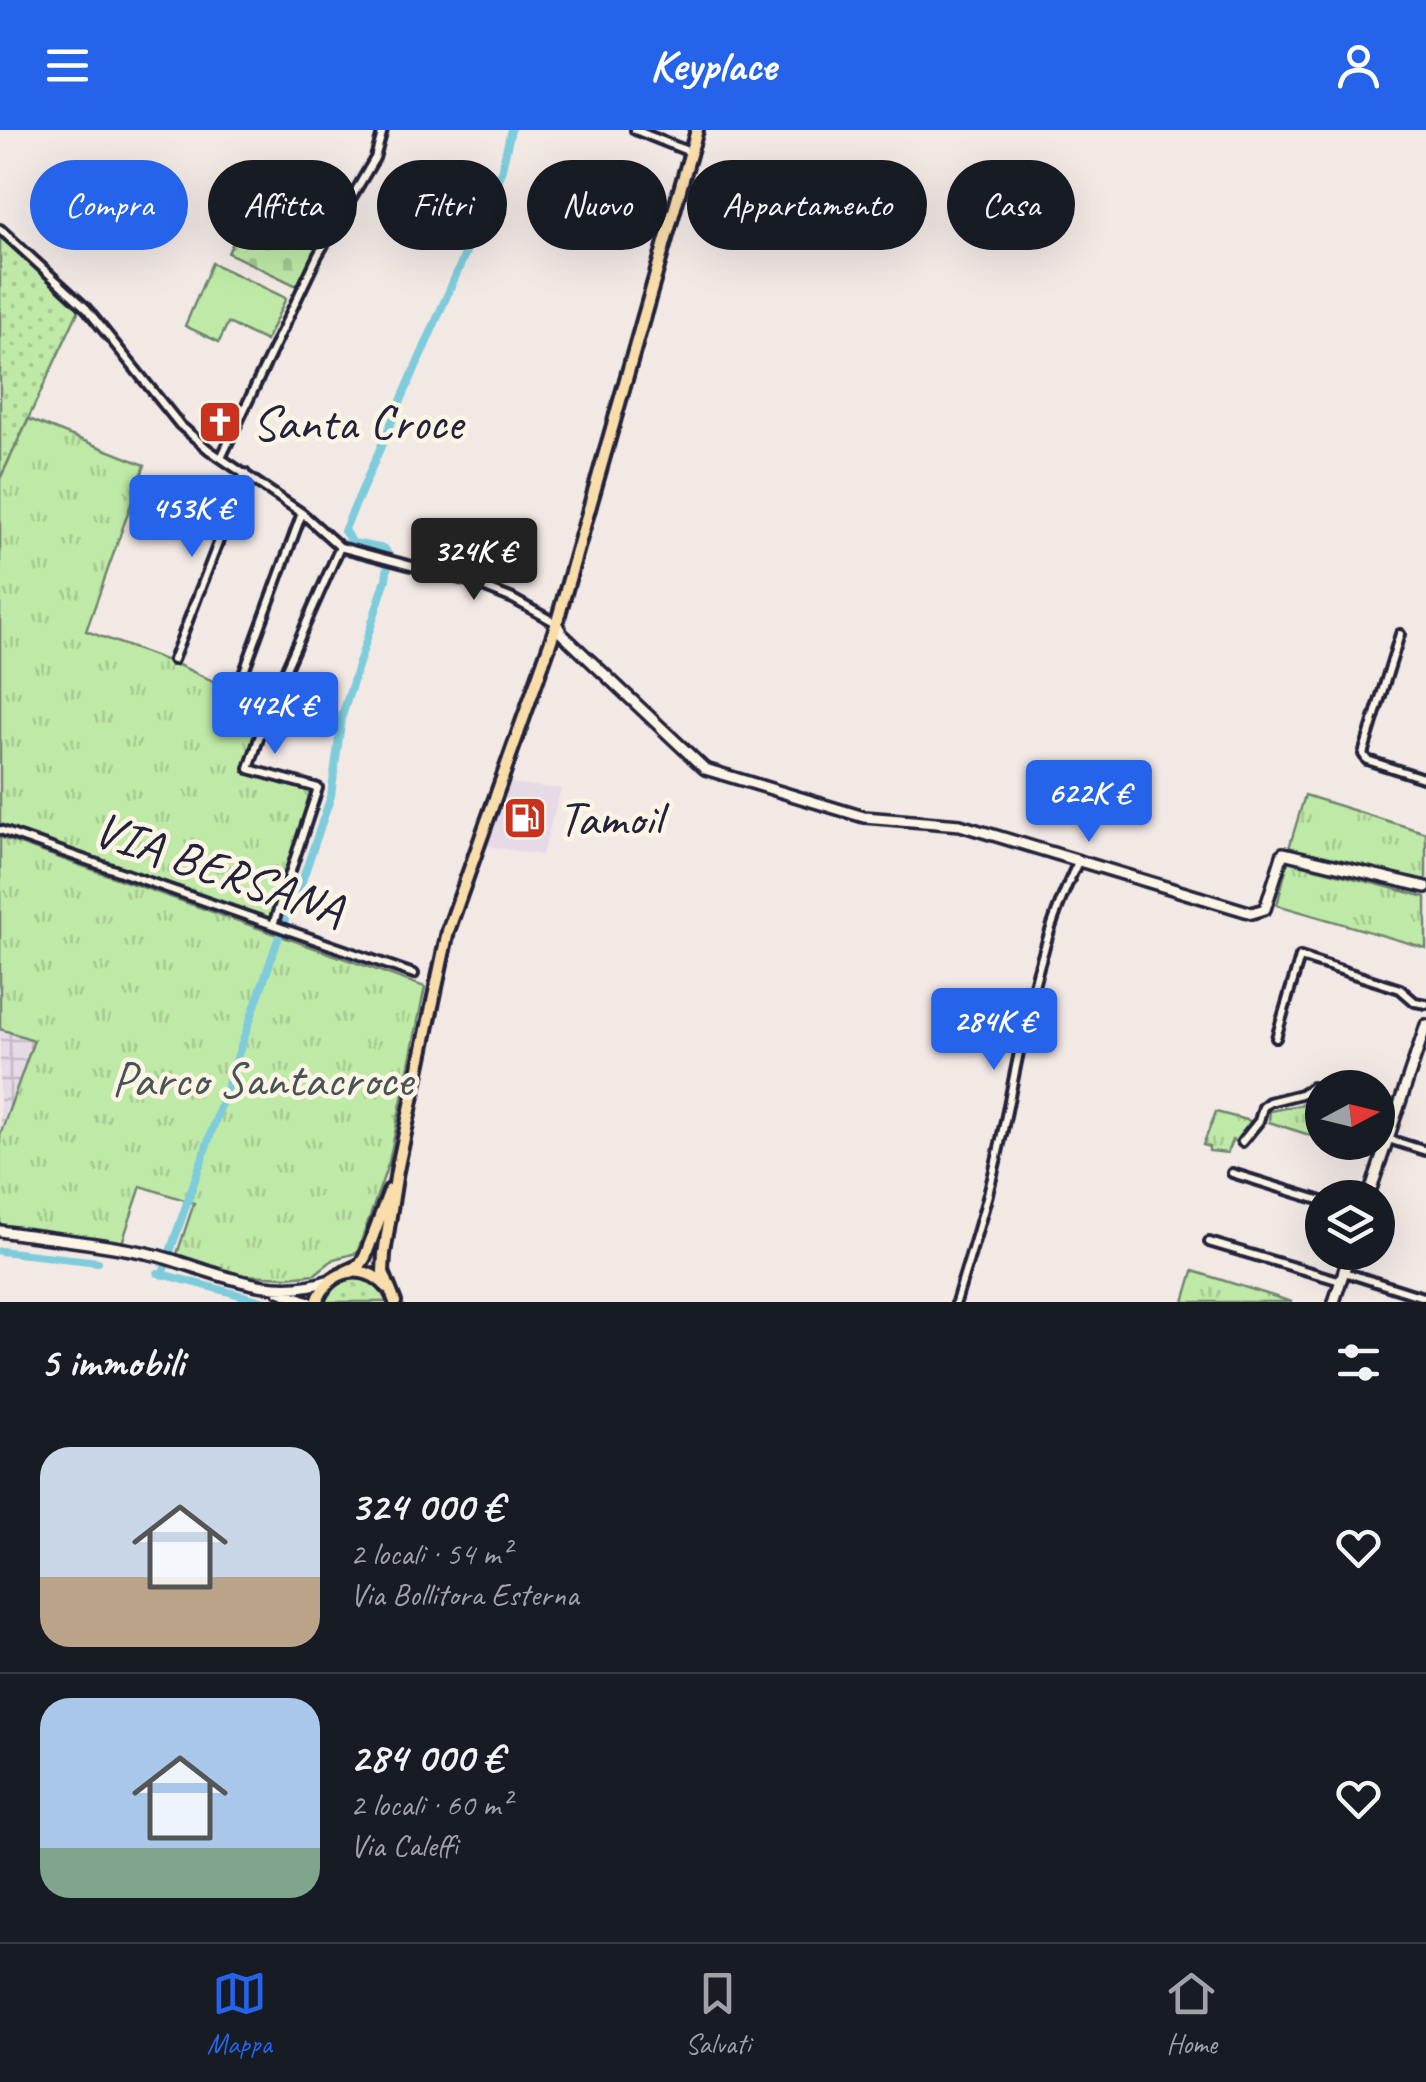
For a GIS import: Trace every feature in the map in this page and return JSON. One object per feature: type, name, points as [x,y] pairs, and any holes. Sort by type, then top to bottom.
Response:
[{"type":"main road","points":[[394,1302],[383,1272],[384,1254],[397,1171],[448,931],[556,623],[697,130]]},
{"type":"main road","points":[[317,1302],[330,1280],[360,1265],[397,1171]]},
{"type":"main road","points":[[344,1272],[366,1272],[389,1290]]},
{"type":"street","points":[[222,458],[324,243],[375,158],[383,130]]},
{"type":"street","points":[[635,130],[690,152]]},
{"type":"street","points":[[0,229],[86,308],[180,425],[222,458],[302,513],[340,547],[484,587],[556,623],[562,634],[704,769],[864,817],[960,826],[1254,913],[1266,906],[1283,853],[1426,887]]},
{"type":"street","points":[[172,660],[245,473]]},
{"type":"street","points":[[238,688],[302,513]]},
{"type":"street","points":[[275,926],[318,788],[249,769],[269,707],[340,547]]},
{"type":"street","points":[[1400,634],[1363,754],[1368,760],[1426,779]]},
{"type":"street","name":"VIA BERSANA","points":[[0,830],[414,974]]},
{"type":"street","points":[[956,1302],[994,1170],[1016,1056],[1041,959],[1058,901],[1078,862]]},
{"type":"street","points":[[1276,1038],[1300,957],[1400,989],[1415,1002],[1426,1004]]},
{"type":"street","points":[[1395,1118],[1426,1025]]},
{"type":"street","points":[[1242,1142],[1259,1121],[1262,1107],[1305,1091]]},
{"type":"street","points":[[1395,1141],[1426,1151]]},
{"type":"street","points":[[1232,1173],[1305,1197]]},
{"type":"street","points":[[0,1232],[155,1256],[309,1302]]},
{"type":"street","points":[[1210,1242],[1426,1298]]},
{"type":"street","points":[[1334,1302],[1344,1270]]},
{"type":"street","points":[[267,1287],[314,1286],[330,1280]]},
{"type":"shaded area","name":"Tamoil","points":[[507,783],[561,789],[542,855],[487,846]]},
{"type":"shaded area","points":[[0,1029],[34,1040],[0,1135]]},
{"type":"green space","points":[[0,226],[24,245],[44,270],[83,301],[0,479]]},
{"type":"green space","points":[[229,250],[314,250],[297,286],[228,253]]},
{"type":"green space","points":[[212,263],[286,298],[266,341],[228,323],[219,342],[185,326]]},
{"type":"green space","points":[[29,419],[145,465],[86,631],[176,664],[265,705],[244,772],[314,792],[269,920],[0,828],[0,479]]},
{"type":"green space","points":[[1305,795],[1426,833],[1426,879],[1289,848]]},
{"type":"green space","name":"Parco Santacroce","points":[[0,837],[425,987],[389,1162],[357,1253],[334,1259],[315,1274],[241,1275],[177,1254],[194,1203],[141,1186],[122,1243],[0,1227],[0,1135],[34,1040],[0,1029]]},
{"type":"green space","points":[[1288,861],[1426,897],[1426,948],[1277,905]]},
{"type":"green space","points":[[1305,1102],[1305,1134],[1269,1122],[1270,1111]]},
{"type":"green space","points":[[1216,1112],[1258,1123],[1238,1142],[1232,1140],[1227,1153],[1209,1151],[1203,1145]]},
{"type":"green space","points":[[1193,1271],[1292,1302],[1184,1302]]},
{"type":"green space","points":[[360,1276],[376,1284],[387,1302],[323,1302],[337,1282]]},
{"type":"waterway","points":[[162,1275],[331,796],[342,716],[386,579],[389,556],[385,549],[353,543],[344,531],[501,172],[511,130]]},
{"type":"waterway","points":[[0,1251],[98,1262]]},
{"type":"waterway","points":[[158,1273],[266,1302]]},
{"type":"place","name":"Santa Croce","points":[[220,422]]},
{"type":"place","name":"Tamoil","points":[[525,818]]}]
